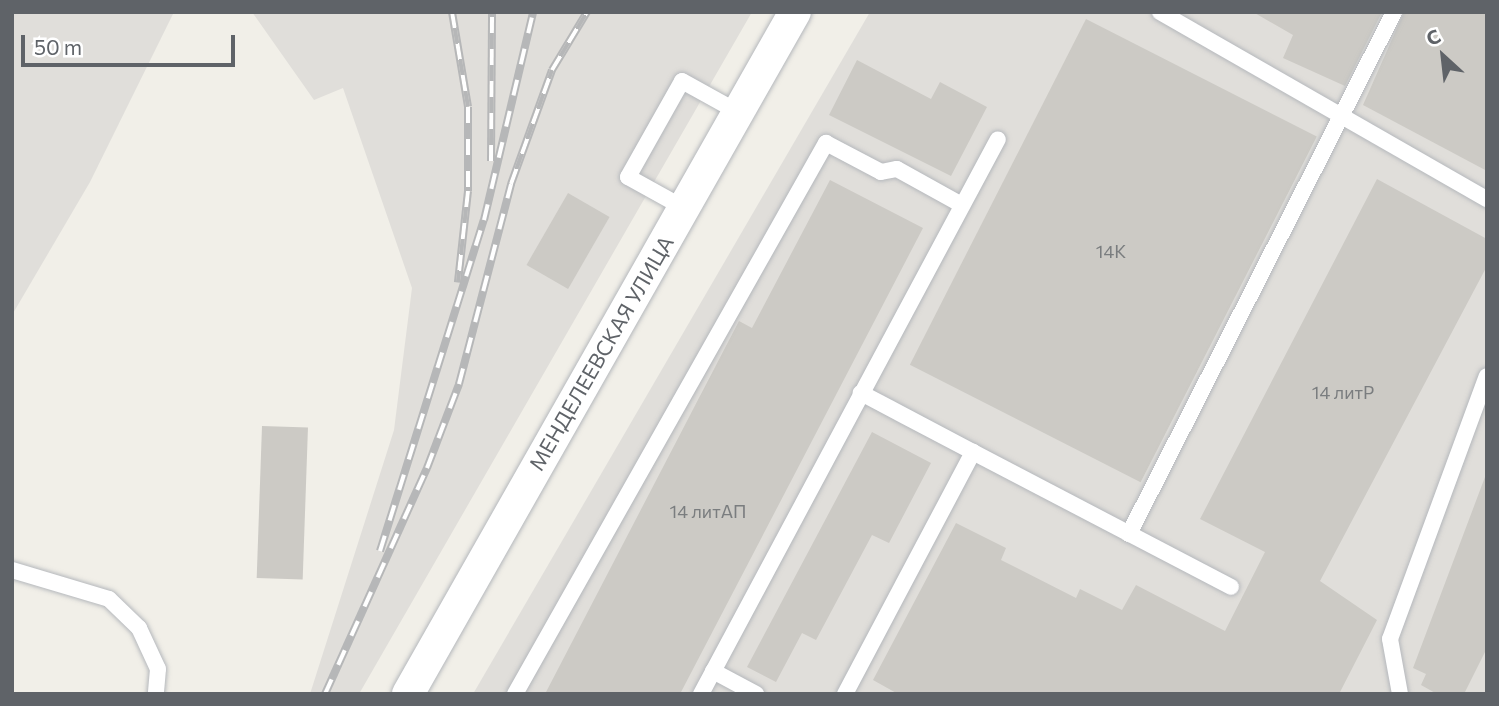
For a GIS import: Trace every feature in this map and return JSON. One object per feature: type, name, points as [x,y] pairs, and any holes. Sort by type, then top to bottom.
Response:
[{"type":"street","name":"МЕНДЕЛЕЕВСКАЯ УЛИЦА","points":[[408,694],[795,12]]},
{"type":"lane","points":[[1160,12],[1340,118],[1487,199]]},
{"type":"lane","points":[[1129,534],[1394,12]]},
{"type":"lane","points":[[684,208],[628,177],[682,81],[738,112]]},
{"type":"lane","points":[[701,694],[998,139]]},
{"type":"lane","points":[[515,694],[826,144],[881,172],[897,169],[962,205]]},
{"type":"lane","points":[[1400,694],[1391,639],[1487,376]]},
{"type":"lane","points":[[862,393],[1231,587]]},
{"type":"lane","points":[[845,694],[972,452]]},
{"type":"lane","points":[[12,570],[109,599],[139,628],[158,669],[156,694]]},
{"type":"lane","points":[[713,671],[756,694]]},
{"type":"shaded area","points":[[12,12],[174,12],[90,182],[12,315]]},
{"type":"shaded area","points":[[252,12],[752,12],[359,694],[310,694],[394,430],[412,288],[343,88],[314,100]]},
{"type":"shaded area","points":[[870,12],[1487,12],[1487,694],[473,694]]},
{"type":"building","points":[[1253,12],[1382,12],[1345,86],[1283,58],[1293,35]]},
{"type":"building","points":[[1404,12],[1487,12],[1487,171],[1363,105]]},
{"type":"building","points":[[1086,19],[1317,137],[1141,482],[910,365]]},
{"type":"building","points":[[857,60],[931,99],[940,82],[987,107],[951,176],[829,115]]},
{"type":"building","points":[[1377,179],[1487,239],[1487,266],[1320,581],[1377,620],[1339,694],[898,694],[873,680],[956,523],[1006,548],[1001,560],[1076,598],[1080,589],[1122,610],[1136,585],[1225,631],[1265,552],[1200,519]]},
{"type":"building","points":[[830,180],[923,228],[680,694],[545,694],[739,321],[752,328]]},
{"type":"building","points":[[568,193],[610,217],[568,289],[526,265]]},
{"type":"building","points":[[262,426],[308,428],[303,580],[257,578]]},
{"type":"building","points":[[872,432],[931,463],[889,543],[872,535],[816,640],[802,633],[776,682],[747,667]]},
{"type":"building","points":[[1485,477],[1487,648],[1464,694],[1437,694],[1421,685],[1426,674],[1413,668]]},
{"type":"railway","points":[[452,12],[468,107],[468,191],[458,282]]},
{"type":"railway","points":[[491,161],[492,12]]},
{"type":"railway","points":[[380,551],[484,220],[533,12]]},
{"type":"railway","points":[[325,694],[427,468],[459,384],[511,184],[552,70],[587,12]]}]
